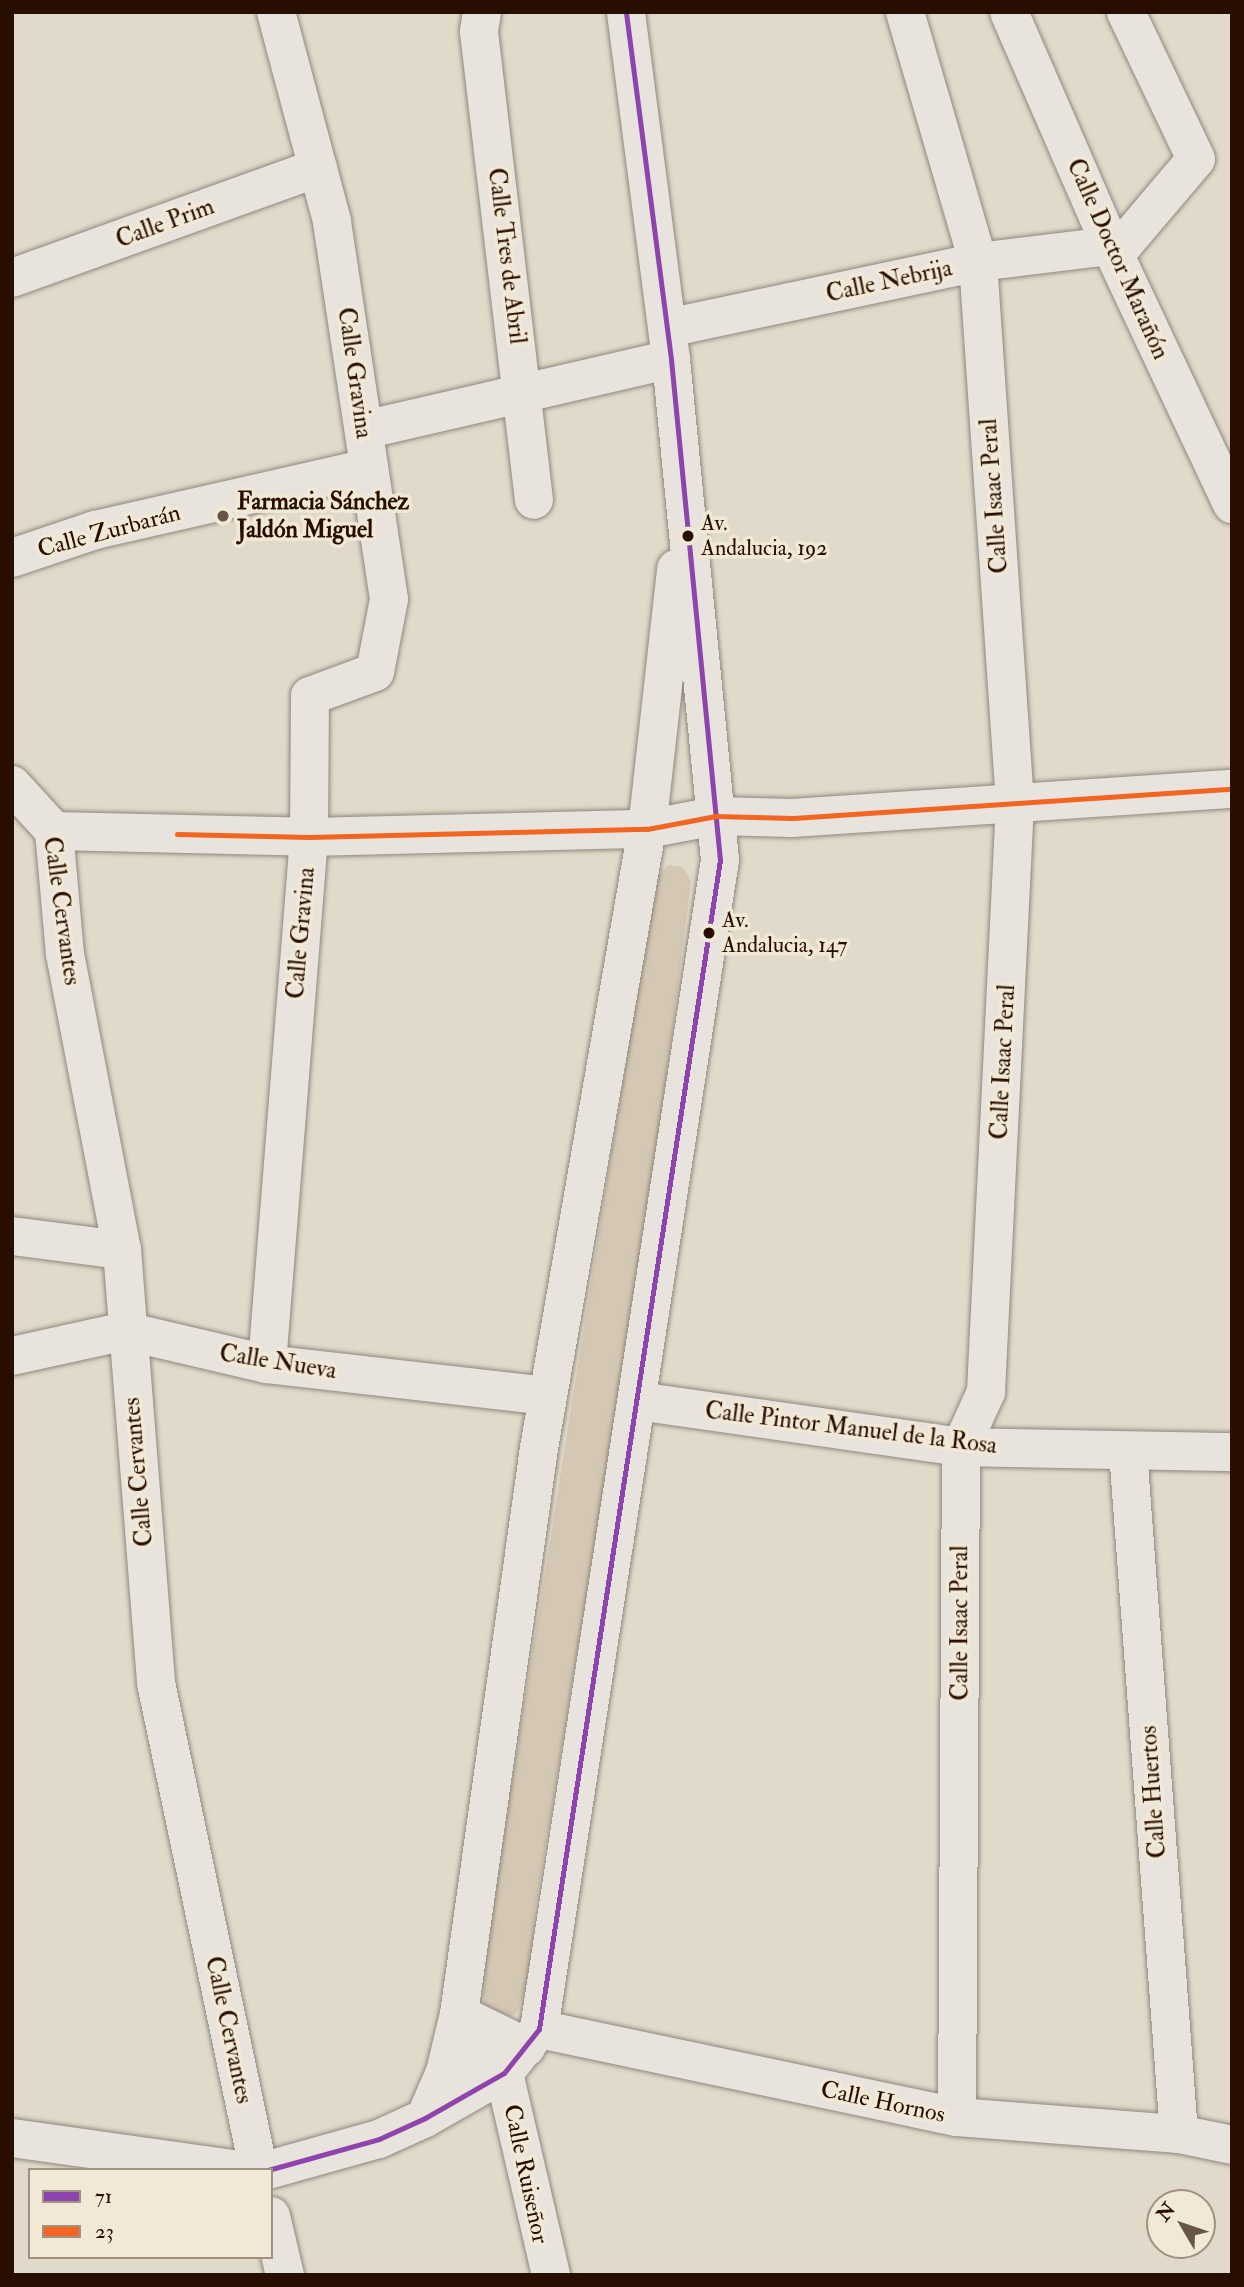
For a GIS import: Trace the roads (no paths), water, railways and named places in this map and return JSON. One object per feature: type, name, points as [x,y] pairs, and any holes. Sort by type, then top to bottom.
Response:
[{"type":"street","name":"Calle Gravina","points":[[267,1364],[309,837],[310,696],[375,672],[389,599],[332,221],[276,12]]},
{"type":"street","name":"Calle Tres de Abril","points":[[482,12],[479,32],[524,390],[534,500]]},
{"type":"street","points":[[273,2169],[379,2139],[425,2118],[514,2058],[638,1401],[720,860],[670,344],[626,12]]},
{"type":"street","name":"Calle Isaac Peral","points":[[905,12],[978,262],[1015,803],[986,1392],[961,1447],[957,2117]]},
{"type":"street","name":"Calle Doctor Marañón","points":[[1009,12],[1112,249],[1232,504]]},
{"type":"street","points":[[1112,249],[1124,244],[1196,159],[1126,12]]},
{"type":"street","name":"Calle Prim","points":[[12,278],[318,168]]},
{"type":"street","name":"Calle Nebrija","points":[[364,430],[524,390],[670,344],[978,262],[1112,249]]},
{"type":"street","name":"Calle Zurbarán","points":[[12,558],[95,530],[369,468]]},
{"type":"street","points":[[425,2118],[445,2072],[459,2014],[547,1396],[647,829],[685,491]]},
{"type":"street","name":"Calle Cervantes","points":[[12,785],[54,831],[65,954],[122,1250],[126,1331],[156,1683],[258,2168]]},
{"type":"street","points":[[54,831],[309,837],[647,829],[716,816],[792,818],[1232,789]]},
{"type":"street","points":[[12,1236],[122,1250]]},
{"type":"street","name":"Calle Nueva","points":[[12,1356],[126,1331],[267,1364],[547,1396]]},
{"type":"street","name":"Calle Pintor Manuel de la Rosa","points":[[638,1401],[961,1447],[1232,1452]]},
{"type":"street","name":"Calle Huertos","points":[[1128,1451],[1179,2134]]},
{"type":"street","name":"Calle Hornos","points":[[459,2014],[514,2058],[957,2117],[1179,2134],[1232,2145]]},
{"type":"street","name":"Calle Ruiseñor","points":[[514,2058],[551,2275]]},
{"type":"street","points":[[12,2138],[227,2168]]},
{"type":"street","points":[[273,2224],[285,2275]]},
{"type":"place","name":"Farmacia Sánchez Jaldón Miguel","points":[[223,516]]},
{"type":"place","name":"Av. Andalucia, 192","points":[[688,536]]},
{"type":"place","name":"Av. Andalucia, 147","points":[[709,933]]}]
